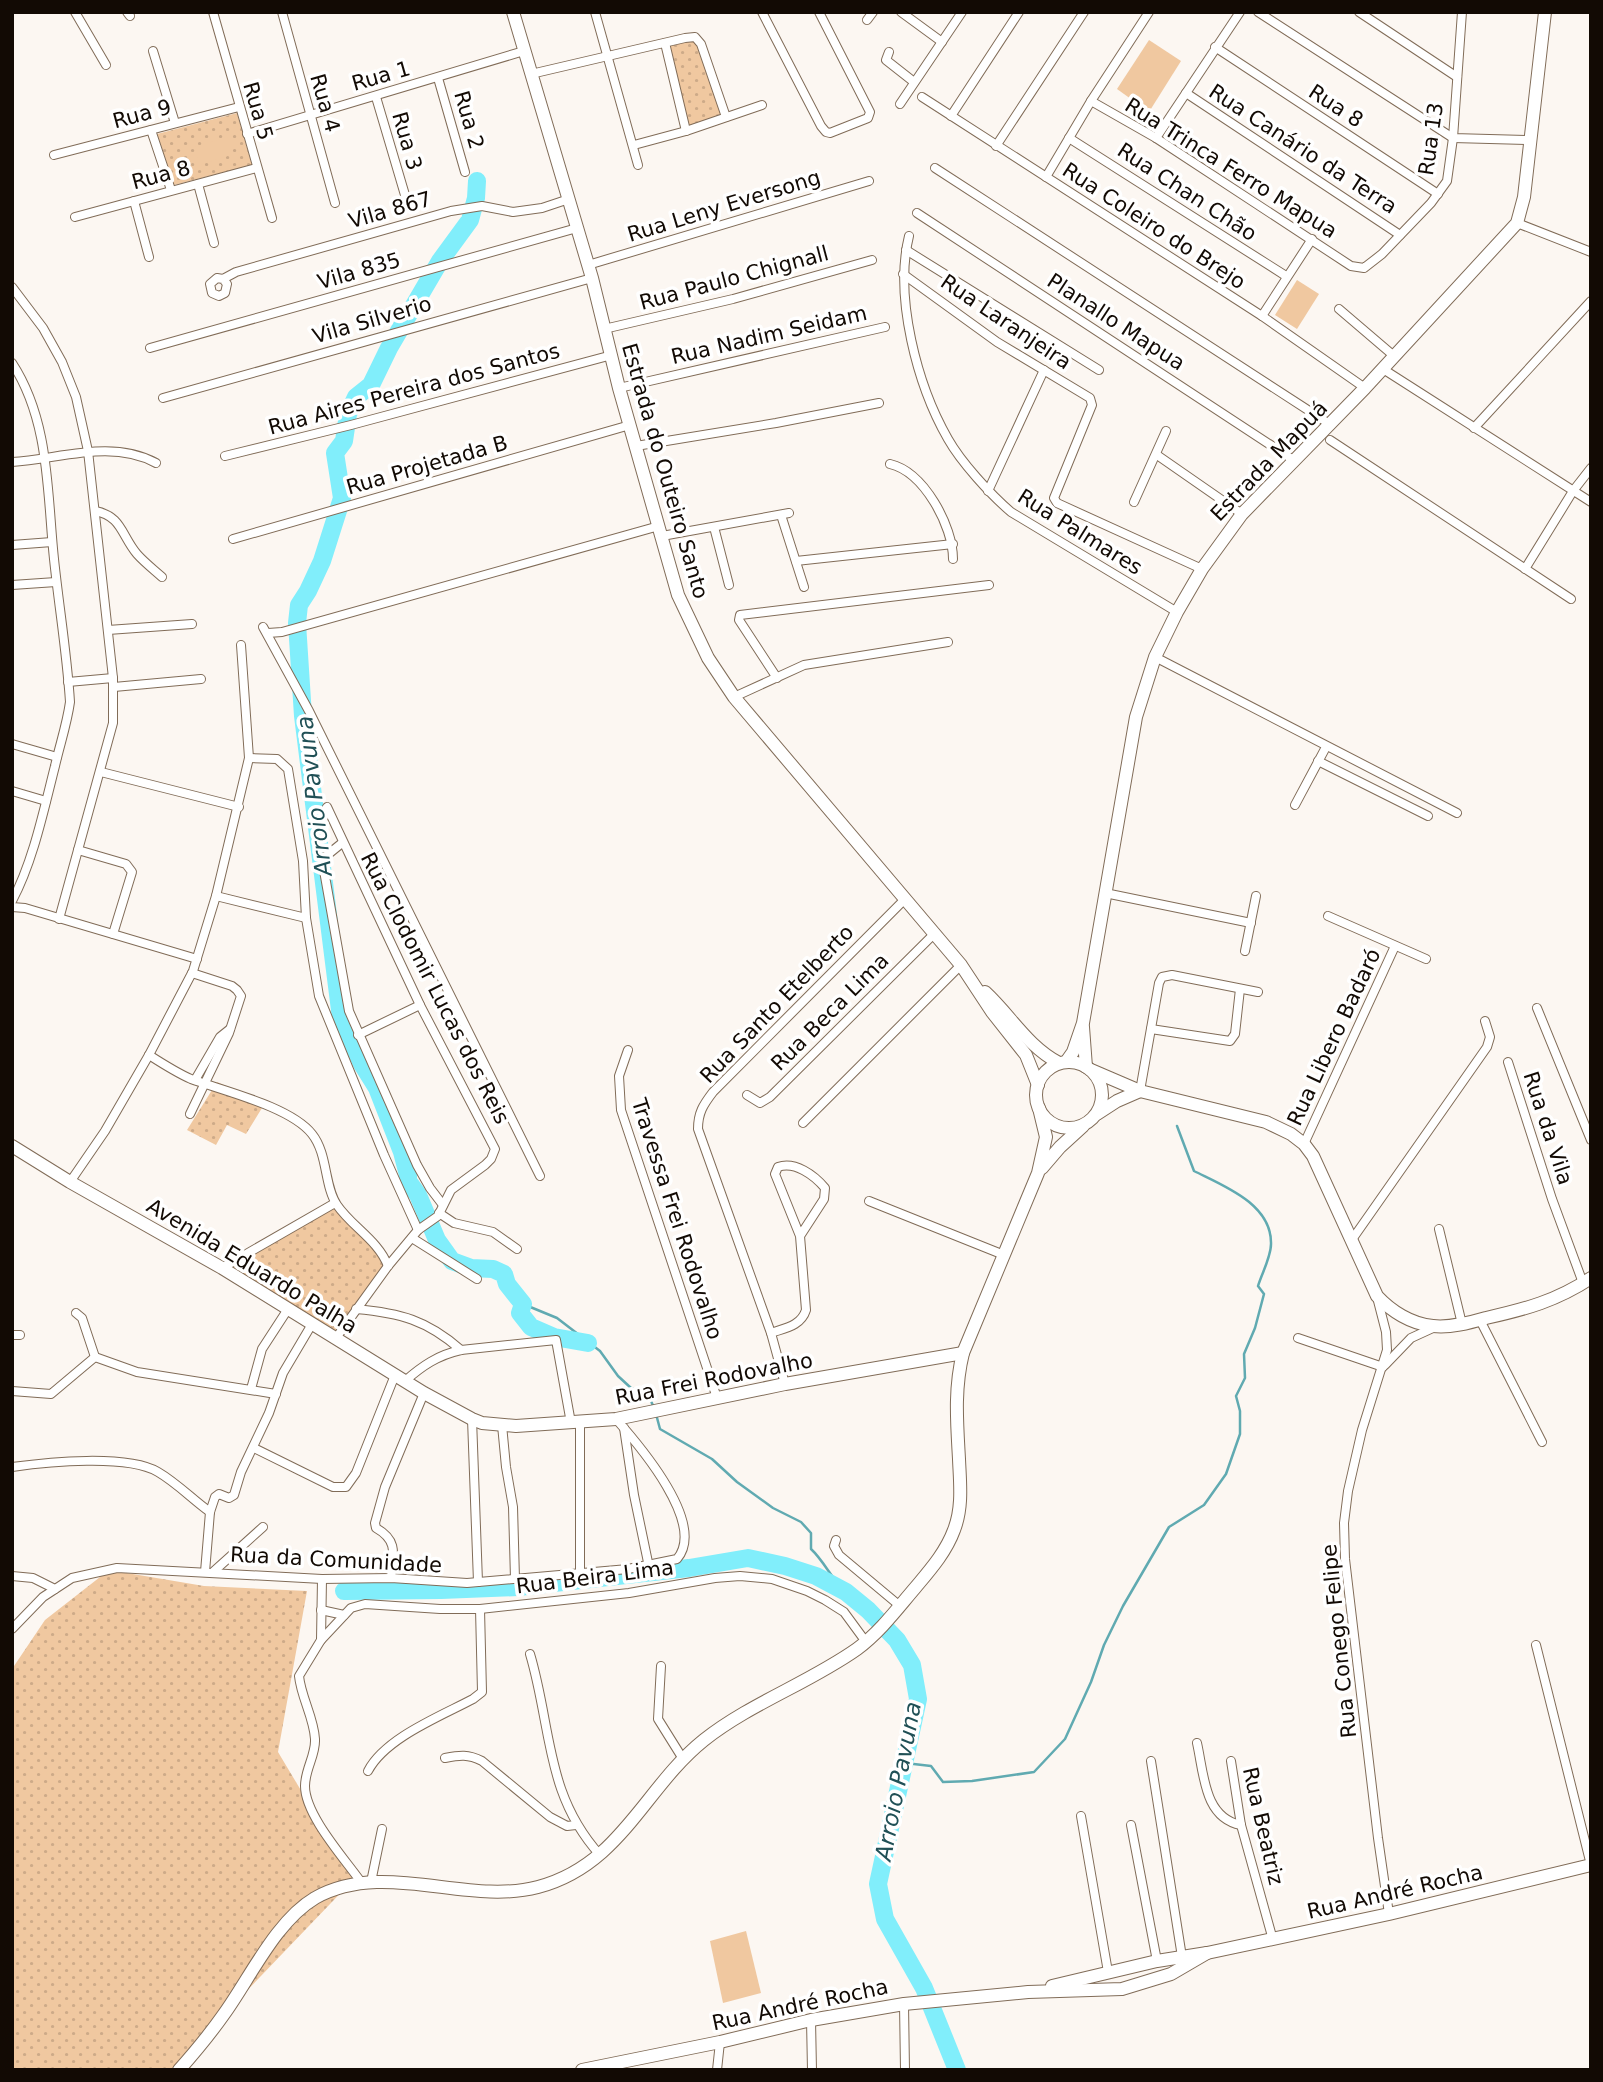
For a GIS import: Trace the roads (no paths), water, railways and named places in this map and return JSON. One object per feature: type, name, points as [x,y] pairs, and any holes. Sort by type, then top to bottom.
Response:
[{"type":"main road","name":"Estrada do Outeiro Santo","points":[[513,12],[578,228],[672,578],[685,612],[708,657],[734,698],[961,965],[992,1012],[1026,1055],[1038,1086]]},
{"type":"main road","name":"Estrada Mapuá","points":[[1088,1068],[1083,1023],[1136,717],[1155,657],[1202,569],[1242,514],[1331,425],[1517,223],[1524,197],[1545,12]]},
{"type":"main road","name":"Estrada do Outeiro Santo","points":[[972,980],[1000,1006],[1034,1048],[1063,1063]]},
{"type":"main road","name":"Estrada Mapuá","points":[[1063,1063],[1083,1023]]},
{"type":"main road","points":[[1088,1068],[1097,1076],[1102,1092],[1100,1108],[1090,1120],[1068,1128],[1059,1126],[1044,1116],[1037,1101],[1038,1086],[1046,1072],[1063,1063],[1077,1063],[1140,1091],[1266,1122],[1304,1144],[1321,1171],[1377,1296],[1407,1318],[1436,1326],[1462,1324],[1539,1306],[1587,1280]]},
{"type":"main road","points":[[1038,1173],[1060,1147],[1090,1120],[1118,1101],[1140,1091]]},
{"type":"main road","points":[[179,2070],[223,2016],[285,1925],[312,1900],[334,1890],[366,1882],[520,1890],[560,1879],[600,1855],[638,1816],[683,1759],[721,1728],[851,1653],[869,1640],[898,1608],[941,1556],[960,1512],[956,1396],[963,1353],[1038,1173],[1045,1137],[1040,1108]]},
{"type":"main road","name":"Avenida Eduardo Palha","points":[[13,1149],[222,1268],[424,1393],[472,1419]]},
{"type":"main road","name":"Rua Frei Rodovalho","points":[[472,1419],[502,1425],[620,1423],[636,1416],[785,1384],[963,1353]]},
{"type":"main road","name":"Rua André Rocha","points":[[1028,1992],[1157,1961],[1272,1940],[1389,1914],[1591,1866]]},
{"type":"main road","name":"Rua André Rocha","points":[[582,2070],[811,2020],[906,2003],[1028,1992],[1130,1987],[1171,1974],[1207,1953]]},
{"type":"street","points":[[75,12],[106,65]]},
{"type":"street","name":"Rua 5","points":[[213,12],[272,218]]},
{"type":"street","name":"Rua 4","points":[[282,12],[335,203]]},
{"type":"street","points":[[595,12],[638,165]]},
{"type":"street","points":[[762,12],[821,126],[830,134],[868,118],[869,108],[819,12]]},
{"type":"street","points":[[867,20],[873,12]]},
{"type":"street","points":[[901,12],[942,42]]},
{"type":"street","points":[[900,104],[962,12]]},
{"type":"street","points":[[951,116],[1019,12]]},
{"type":"street","points":[[996,146],[1084,12]]},
{"type":"street","points":[[1046,177],[1149,12]]},
{"type":"street","points":[[1156,138],[1240,12]]},
{"type":"street","points":[[1258,12],[1452,138],[1530,140]]},
{"type":"street","points":[[1359,12],[1457,77]]},
{"type":"street","name":"Rua 13","points":[[1351,266],[1357,269],[1369,266],[1438,194],[1447,181],[1461,13]]},
{"type":"street","points":[[531,74],[608,58],[685,37],[697,39],[726,117]]},
{"type":"street","points":[[665,43],[685,131]]},
{"type":"street","name":"Rua 8","points":[[1215,47],[1438,194]]},
{"type":"street","points":[[153,51],[175,123]]},
{"type":"street","name":"Rua 1","points":[[247,134],[524,51]]},
{"type":"street","points":[[889,52],[886,60],[914,82]]},
{"type":"street","name":"Rua 2","points":[[438,78],[465,172]]},
{"type":"street","name":"Rua Canário da Terra","points":[[1186,93],[1400,235]]},
{"type":"street","name":"Rua 3","points":[[376,97],[405,195]]},
{"type":"street","name":"Rua Coleiro do Brejo","points":[[922,97],[1262,316],[1365,388]]},
{"type":"street","name":"Rua Trinca Ferro Mapua","points":[[1091,102],[1156,138],[1351,266]]},
{"type":"street","points":[[634,145],[762,105]]},
{"type":"street","name":"Rua 9","points":[[54,155],[239,107]]},
{"type":"street","points":[[150,130],[171,190]]},
{"type":"street","name":"Rua Chan Chão","points":[[1069,138],[1286,276]]},
{"type":"street","name":"Rua 8","points":[[75,217],[256,168]]},
{"type":"street","points":[[935,168],[1331,425]]},
{"type":"street","name":"Rua Leny Eversong","points":[[590,272],[869,181]]},
{"type":"street","points":[[198,184],[214,243]]},
{"type":"street","name":"Vila 867","points":[[223,279],[236,272],[466,208],[482,206],[513,212],[542,208],[569,199]]},
{"type":"street","points":[[134,201],[149,257]]},
{"type":"street","name":"Planallo Mapua","points":[[917,213],[1295,461]]},
{"type":"street","points":[[1517,223],[1591,252]]},
{"type":"street","name":"Vila 835","points":[[150,348],[578,228]]},
{"type":"street","name":"Rua Palmares","points":[[909,236],[903,274],[912,348],[948,440],[988,491],[1011,512],[1177,612]]},
{"type":"street","points":[[1262,316],[1312,239]]},
{"type":"street","points":[[906,250],[1099,370]]},
{"type":"street","name":"Rua Paulo Chignall","points":[[604,329],[733,299],[873,260]]},
{"type":"street","name":"Vila Silverio","points":[[163,398],[408,328],[590,272]]},
{"type":"street","name":"Rua Laranjeira","points":[[903,274],[997,342],[1090,398],[1092,405],[1055,500],[1202,569]]},
{"type":"street","points":[[12,286],[43,328],[62,362],[76,397],[88,451],[114,683],[113,723],[59,919]]},
{"type":"street","points":[[1474,428],[1591,301]]},
{"type":"street","points":[[1339,309],[1394,356]]},
{"type":"street","name":"Rua Nadim Seidam","points":[[619,388],[885,327]]},
{"type":"street","name":"Rua Aires Pereira dos Santos","points":[[225,456],[612,355]]},
{"type":"street","points":[[12,363],[26,388],[36,415],[46,460],[69,702],[67,722],[46,802],[25,871],[12,901]]},
{"type":"street","points":[[1383,369],[1591,502]]},
{"type":"street","points":[[988,491],[1044,370]]},
{"type":"street","points":[[636,446],[879,403]]},
{"type":"street","name":"Rua Projetada B","points":[[233,539],[630,425]]},
{"type":"street","points":[[1135,502],[1166,431]]},
{"type":"street","points":[[1330,440],[1572,599]]},
{"type":"street","points":[[12,462],[46,460],[88,451],[127,452],[156,463]]},
{"type":"street","points":[[1157,455],[1242,514]]},
{"type":"street","points":[[890,464],[900,466],[918,483],[944,520],[953,544],[953,559]]},
{"type":"street","points":[[1525,569],[1573,491],[1591,468]]},
{"type":"street","points":[[95,511],[111,516],[139,556],[162,577]]},
{"type":"street","points":[[660,531],[714,527],[785,514],[804,587]]},
{"type":"street","points":[[714,527],[729,585]]},
{"type":"street","name":"Rua Clodomir Lucas dos Reis","points":[[540,1176],[309,711],[266,630],[282,632],[660,531]]},
{"type":"street","points":[[12,545],[52,542]]},
{"type":"street","points":[[796,561],[953,544]]},
{"type":"street","points":[[12,585],[57,582]]},
{"type":"street","points":[[777,678],[739,620],[740,615],[989,585]]},
{"type":"street","points":[[108,630],[192,624]]},
{"type":"street","points":[[734,698],[797,667],[814,662],[948,642]]},
{"type":"street","points":[[70,1182],[105,1131],[149,1055],[192,974],[197,959],[216,896],[249,758],[241,645]]},
{"type":"street","points":[[1155,657],[1457,813]]},
{"type":"street","points":[[68,682],[201,679]]},
{"type":"street","points":[[12,744],[57,757]]},
{"type":"street","points":[[1296,805],[1326,747]]},
{"type":"street","points":[[249,758],[277,759],[288,769],[303,862],[306,918],[319,996],[384,1155],[421,1228]]},
{"type":"street","points":[[1318,761],[1428,816]]},
{"type":"street","points":[[101,772],[239,807]]},
{"type":"street","points":[[12,791],[46,802]]},
{"type":"street","name":"Rua Clodomir Lucas dos Reis","points":[[327,807],[420,1005],[495,1149],[485,1165],[451,1190],[440,1211],[421,1228],[388,1266],[336,1338]]},
{"type":"street","points":[[342,843],[326,856],[323,865],[345,998],[358,1035],[440,1211],[454,1223],[493,1232],[517,1249]]},
{"type":"street","points":[[78,850],[126,864],[132,872],[113,934]]},
{"type":"street","points":[[1105,893],[1251,923]]},
{"type":"street","points":[[216,896],[306,918]]},
{"type":"street","points":[[1245,951],[1256,896]]},
{"type":"street","name":"Rua Santo Etelberto","points":[[785,1384],[771,1333],[698,1129],[698,1116],[713,1092],[905,898]]},
{"type":"street","points":[[12,907],[197,959]]},
{"type":"street","points":[[1328,916],[1426,959]]},
{"type":"street","name":"Rua Beca Lima","points":[[747,1095],[760,1103],[770,1097],[935,933]]},
{"type":"street","name":"Rua Libero Badaró","points":[[1304,1144],[1395,946]]},
{"type":"street","points":[[803,1123],[961,965]]},
{"type":"street","points":[[190,1114],[230,1029],[241,996],[237,990],[192,974]]},
{"type":"street","points":[[1140,1091],[1159,983],[1165,975],[1258,992]]},
{"type":"street","points":[[1151,1029],[1230,1041],[1235,1034],[1240,989]]},
{"type":"street","points":[[358,1035],[420,1005]]},
{"type":"street","points":[[1537,1008],[1591,1140]]},
{"type":"street","points":[[1352,1241],[1487,1047],[1490,1037],[1485,1021]]},
{"type":"street","points":[[195,1080],[220,1037],[230,1029]]},
{"type":"street","name":"Travessa Frei Rodovalho","points":[[628,1050],[619,1076],[621,1110],[717,1398]]},
{"type":"street","points":[[149,1055],[195,1080],[266,1106],[304,1125],[318,1146],[335,1203],[383,1254],[388,1266]]},
{"type":"street","name":"Rua da Vila","points":[[1508,1062],[1552,1199],[1587,1280]]},
{"type":"street","points":[[771,1333],[796,1324],[806,1310],[800,1236],[775,1174],[778,1167],[783,1165],[790,1165],[807,1173],[825,1188],[824,1199],[800,1236]]},
{"type":"street","points":[[869,1201],[1004,1255]]},
{"type":"street","points":[[222,1268],[335,1203]]},
{"type":"street","points":[[1439,1229],[1462,1324]]},
{"type":"street","points":[[412,1238],[477,1279]]},
{"type":"street","name":"Rua Conego Felipe","points":[[1377,1296],[1387,1336],[1383,1367],[1357,1451],[1344,1523],[1345,1559],[1389,1914]]},
{"type":"street","points":[[251,1389],[262,1349],[288,1309]]},
{"type":"street","points":[[356,1309],[384,1311],[415,1319],[461,1350]]},
{"type":"street","points":[[76,1313],[82,1318],[95,1357]]},
{"type":"street","points":[[1387,1336],[1395,1319],[1407,1318],[1413,1329],[1410,1338]]},
{"type":"street","points":[[1480,1320],[1542,1442]]},
{"type":"street","points":[[209,1572],[211,1512],[216,1495],[229,1498],[234,1495],[241,1472],[254,1448],[292,1356],[312,1324]]},
{"type":"street","name":"Rua Conego Felipe","points":[[1383,1367],[1410,1338],[1436,1326]]},
{"type":"street","points":[[1298,1338],[1383,1367]]},
{"type":"street","points":[[254,1448],[333,1487],[346,1488],[356,1473],[400,1378],[432,1360],[461,1350],[556,1340],[576,1423],[580,1572]]},
{"type":"street","points":[[95,1357],[137,1372],[276,1394]]},
{"type":"street","points":[[12,1391],[51,1394],[95,1357]]},
{"type":"street","points":[[391,1578],[393,1545],[387,1535],[376,1528],[375,1523],[385,1487],[424,1393]]},
{"type":"street","points":[[472,1419],[478,1582]]},
{"type":"street","points":[[620,1423],[649,1567]]},
{"type":"street","name":"Rua da Comunidade","points":[[12,1629],[43,1597],[72,1578],[117,1568],[322,1579],[391,1578],[442,1583],[515,1580],[649,1567],[677,1559],[684,1546],[682,1520],[676,1501],[660,1475],[620,1423]]},
{"type":"street","points":[[502,1425],[513,1507],[515,1580]]},
{"type":"street","points":[[12,1466],[69,1462],[141,1466],[157,1471],[211,1512]]},
{"type":"street","points":[[209,1572],[264,1527]]},
{"type":"street","points":[[836,1540],[834,1546],[839,1555],[898,1608]]},
{"type":"street","points":[[12,1576],[33,1577],[55,1588]]},
{"type":"street","name":"Rua Beira Lima","points":[[366,1882],[316,1817],[305,1791],[305,1777],[314,1753],[315,1735],[299,1676],[321,1640],[356,1606],[375,1604],[480,1609],[629,1593],[715,1578],[754,1577],[790,1584],[835,1606],[869,1640]]},
{"type":"street","points":[[321,1640],[322,1579]]},
{"type":"street","points":[[368,1771],[373,1762],[393,1744],[482,1692],[480,1609]]},
{"type":"street","points":[[321,1610],[344,1615]]},
{"type":"street","points":[[1536,1644],[1591,1866]]},
{"type":"street","points":[[530,1654],[540,1688],[555,1775],[562,1797],[576,1825],[600,1855]]},
{"type":"street","points":[[660,1666],[658,1718],[683,1759]]},
{"type":"street","points":[[1198,1743],[1208,1794],[1214,1807],[1227,1822],[1241,1825]]},
{"type":"street","points":[[445,1758],[468,1755],[482,1761],[550,1817],[568,1826],[576,1825]]},
{"type":"street","points":[[1151,1760],[1182,1957]]},
{"type":"street","name":"Rua Beatriz","points":[[1231,1760],[1241,1825],[1272,1940]]},
{"type":"street","points":[[1081,1816],[1108,1972]]},
{"type":"street","points":[[1131,1825],[1157,1961]]},
{"type":"street","points":[[366,1882],[382,1829]]},
{"type":"street","points":[[905,2070],[906,2003]]},
{"type":"street","points":[[811,2020],[812,2070]]},
{"type":"street","points":[[717,2070],[720,2042]]},
{"type":"waterway","name":"Arroio Pavuna","points":[[477,181],[470,220],[440,261],[389,348],[371,385],[356,397],[348,414],[344,441],[335,453],[342,498],[322,561],[299,605],[297,623],[303,716],[341,1018],[362,1064],[377,1088],[402,1152],[408,1181],[418,1195],[437,1240],[452,1261],[471,1268],[493,1269],[504,1274],[507,1284],[523,1304],[520,1313],[531,1327],[554,1337],[588,1343]]},
{"type":"waterway","points":[[905,1763],[931,1766],[943,1782],[972,1781],[1034,1772],[1065,1739],[1123,1606],[1169,1527],[1204,1505],[1226,1474],[1240,1434],[1240,1411],[1236,1396],[1245,1378],[1244,1354],[1255,1328],[1264,1294],[1258,1286],[1271,1244],[1264,1218],[1255,1207],[1232,1190],[1194,1171],[1177,1126]]},
{"type":"waterway","points":[[523,1304],[557,1318],[600,1351],[618,1376],[651,1401],[654,1408]]},
{"type":"waterway","points":[[656,1414],[660,1429],[712,1459],[737,1482],[773,1508],[801,1522],[811,1533],[811,1549],[846,1592]]},
{"type":"waterway","name":"Arroio Pavuna","points":[[344,1591],[518,1587],[689,1568],[748,1558],[816,1576],[846,1592],[897,1640],[912,1665],[918,1699],[878,1884],[885,1919],[924,1988],[957,2070]]}]
